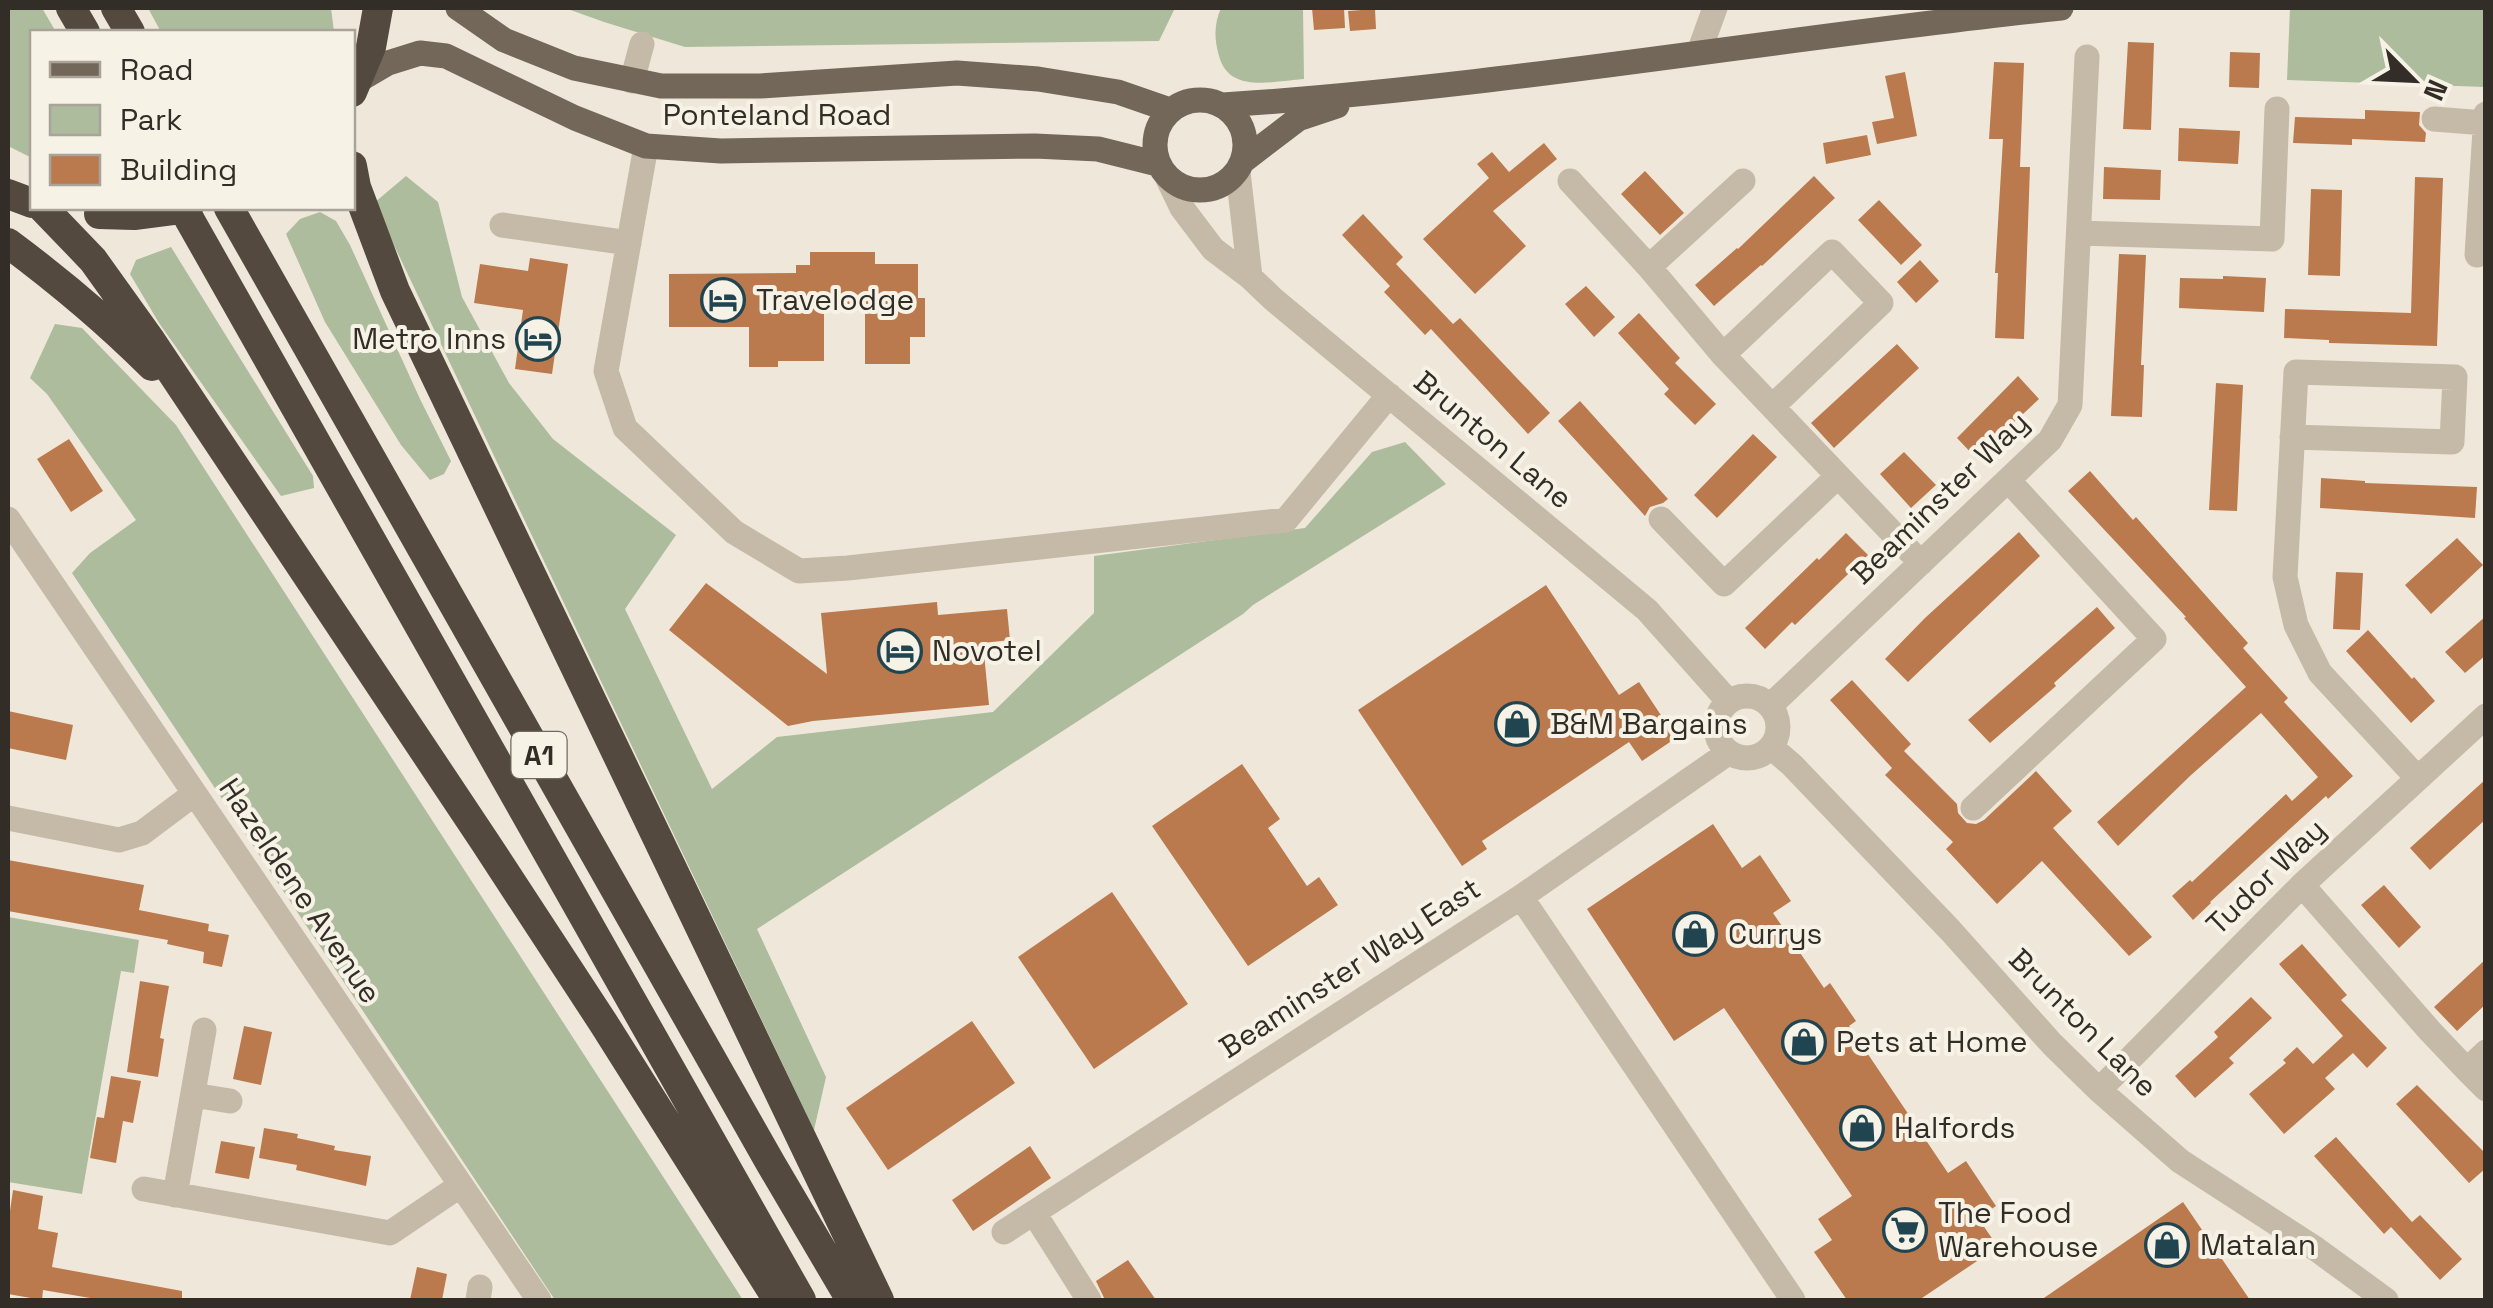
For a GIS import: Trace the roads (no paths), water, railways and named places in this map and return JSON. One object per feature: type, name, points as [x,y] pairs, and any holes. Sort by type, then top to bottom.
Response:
[{"type":"highway","points":[[70,8],[83,30]]},
{"type":"highway","points":[[116,8],[129,30]]},
{"type":"highway","points":[[356,86],[371,46],[378,8]]},
{"type":"highway","name":"A1","points":[[355,182],[395,292],[879,1300]]},
{"type":"highway","points":[[45,210],[93,260],[151,341],[496,858],[778,1300]]},
{"type":"highway","points":[[68,210],[134,215],[171,210]]},
{"type":"highway","name":"A1","points":[[187,210],[801,1300]]},
{"type":"highway","name":"A1","points":[[231,210],[770,1164],[852,1300]]},
{"type":"highway","points":[[8,243],[125,340],[196,411]]},
{"type":"main road","name":"Ponteland Road","points":[[458,8],[504,40],[574,68],[661,86],[760,86],[958,74],[1038,79],[1118,92],[1170,110]]},
{"type":"main road","points":[[1376,93],[1298,119],[1210,190],[1188,190],[1163,171],[1154,145],[1159,126],[1170,110],[1187,102],[1205,100],[1223,105],[1376,93],[2061,8]]},
{"type":"main road","name":"Ponteland Road","points":[[356,86],[388,63],[420,53],[446,56],[575,118],[646,146],[721,151],[1034,146],[1098,149],[1163,171]]},
{"type":"main road","points":[[1223,105],[1238,120],[1246,140],[1241,167]]},
{"type":"street","points":[[1699,52],[1715,8]]},
{"type":"street","points":[[632,81],[642,44]]},
{"type":"street","name":"Beaminster Way","points":[[1770,706],[2050,440],[2070,406],[2088,57]]},
{"type":"street","points":[[2079,233],[2272,240],[2276,109]]},
{"type":"street","points":[[2477,255],[2486,114]]},
{"type":"street","points":[[2434,119],[2485,123]]},
{"type":"street","points":[[646,146],[606,371],[625,428],[734,532],[799,571],[1286,520],[1389,395]]},
{"type":"street","points":[[1241,167],[1250,277]]},
{"type":"street","name":"Brunton Lane","points":[[1163,171],[1182,208],[1213,249],[1646,610],[1728,702]]},
{"type":"street","points":[[1649,267],[1743,180]]},
{"type":"street","points":[[1570,181],[1723,354],[1921,564]]},
{"type":"street","points":[[502,225],[629,243]]},
{"type":"street","points":[[1723,354],[1832,252],[1844,264],[1881,304],[1772,406]]},
{"type":"street","points":[[2292,437],[2452,442],[2454,377],[2296,372],[2292,437],[2285,577],[2296,626],[2320,673],[2410,770],[2421,776]]},
{"type":"street","points":[[1661,518],[1724,584],[1838,476]]},
{"type":"street","points":[[1973,808],[2154,639],[2008,480]]},
{"type":"street","name":"Hazeldene Avenue","points":[[8,518],[540,1300]]},
{"type":"street","points":[[1746,696],[1770,706],[1778,726],[1771,747],[1755,758],[1736,757],[1721,745],[1715,727],[1728,702],[1746,696]]},
{"type":"street","name":"Tudor Way","points":[[2099,1090],[2302,885],[2486,716]]},
{"type":"street","name":"Brunton Lane","points":[[1771,747],[2099,1090],[2180,1161],[2316,1249],[2386,1300]]},
{"type":"street","name":"Beaminster Way East","points":[[1004,1232],[1521,897],[1728,752]]},
{"type":"street","points":[[8,818],[119,840],[142,832],[194,794]]},
{"type":"street","points":[[2302,885],[2430,1031],[2476,1061],[2486,1089]]},
{"type":"street","points":[[1521,897],[1793,1300]]},
{"type":"street","points":[[175,1194],[204,1030]]},
{"type":"street","points":[[193,1095],[230,1102]]},
{"type":"street","points":[[144,1189],[390,1232],[461,1185]]},
{"type":"street","points":[[1034,1213],[1089,1300]]},
{"type":"place","name":"Travelodge","points":[[723,300]]},
{"type":"place","name":"Metro Inns","points":[[538,339]]},
{"type":"place","name":"Novotel","points":[[900,651]]},
{"type":"place","name":"B&M Bargains","points":[[1517,724]]},
{"type":"place","name":"Currys","points":[[1695,934]]},
{"type":"place","name":"Pets at Home","points":[[1804,1042]]},
{"type":"place","name":"Halfords","points":[[1862,1128]]},
{"type":"place","name":"The Food Warehouse","points":[[1905,1230]]},
{"type":"place","name":"Matalan","points":[[2167,1245]]}]
